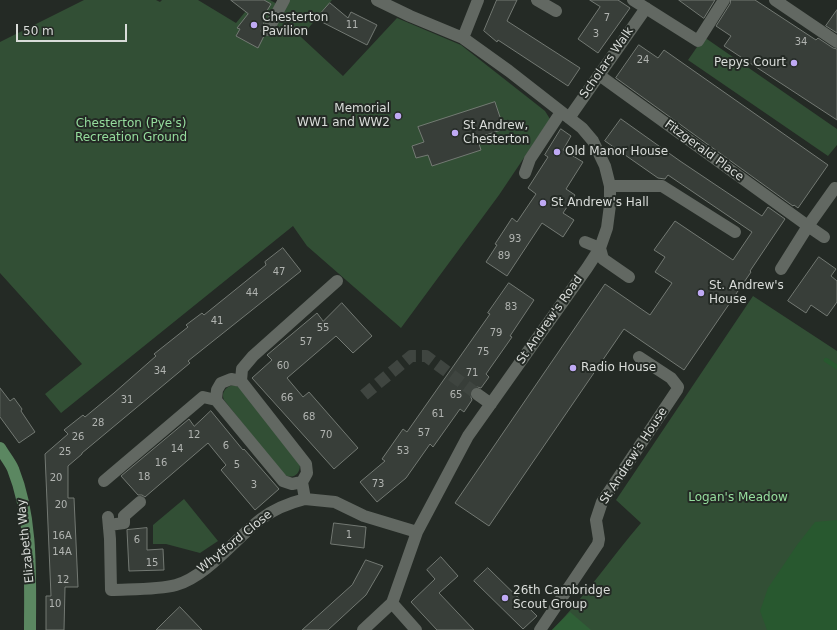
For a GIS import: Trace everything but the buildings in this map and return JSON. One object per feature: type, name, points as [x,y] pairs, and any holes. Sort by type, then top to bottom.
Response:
[{"type":"main road","name":"Elizabeth Way","points":[[0,448],[12,468],[22,497],[28,541],[31,592],[30,630]]},
{"type":"main road","name":"Elizabeth Way","points":[[31,592],[38,630]]},
{"type":"street","points":[[268,30],[284,0]]},
{"type":"street","name":"St Andrew's Road","points":[[363,630],[392,603],[417,532],[468,436],[600,248],[607,228],[610,205],[610,186],[605,166],[593,141],[582,128],[463,38],[410,16],[377,0]]},
{"type":"street","points":[[463,38],[478,0]]},
{"type":"street","points":[[537,0],[556,11]]},
{"type":"street","points":[[633,0],[698,41],[724,0]]},
{"type":"street","points":[[775,0],[837,42]]},
{"type":"street","name":"Scholars Walk","points":[[525,173],[530,159],[565,115],[599,76],[646,8]]},
{"type":"street","name":"Fitzgerald Place","points":[[599,76],[824,237]]},
{"type":"street","points":[[610,186],[662,186],[735,232]]},
{"type":"street","points":[[781,269],[808,226],[835,188]]},
{"type":"street","points":[[586,242],[600,248],[604,259],[629,277]]},
{"type":"street","points":[[241,381],[242,369],[253,356],[337,281]]},
{"type":"street","name":"St Andrew's House","points":[[540,630],[598,544],[599,539],[596,520],[602,502],[677,390],[678,386],[671,378],[639,357]]},
{"type":"street","points":[[216,400],[217,390],[221,382],[231,379],[241,381],[306,464],[307,473],[302,482],[305,499],[335,502],[364,516],[417,532]]},
{"type":"street","points":[[477,394],[491,404]]},
{"type":"street","points":[[104,481],[203,397],[216,400],[283,481],[292,484],[302,482]]},
{"type":"street","name":"Whytford Close","points":[[140,502],[124,516],[124,523],[108,521],[111,590],[148,589],[176,585],[206,568],[260,520],[276,509],[305,499]]},
{"type":"street","points":[[392,603],[416,630]]},
{"type":"green space","name":"Chesterton (Pye's) Recreation Ground","points":[[84,0],[156,0],[160,2],[162,0],[198,0],[236,23],[255,0],[270,0],[277,4],[279,0],[332,0],[301,37],[343,76],[397,18],[461,45],[545,111],[550,119],[499,195],[401,328],[307,246],[293,226],[61,413],[45,394],[82,364],[0,273],[0,42]]},
{"type":"green space","points":[[704,37],[837,129],[837,145],[828,156],[688,60]]},
{"type":"green space","name":"Logan's Meadow","points":[[753,296],[837,351],[837,630],[552,630],[587,591],[641,523],[616,500]]},
{"type":"green space","points":[[233,385],[239,387],[300,465],[300,469],[295,476],[289,477],[283,474],[224,400],[224,391]]},
{"type":"green space","points":[[184,499],[218,541],[200,553],[166,544],[153,544],[153,525]]},
{"type":"shaded area","points":[[837,520],[837,630],[767,630],[760,611],[768,588],[797,545],[815,522]]},
{"type":"shaded area","points":[[570,612],[591,630],[552,630]]},
{"type":"waterway","points":[[826,360],[837,367]]},
{"type":"tunnel","points":[[364,395],[411,356],[426,356],[477,394]]},
{"type":"place","name":"Chesterton Pavilion","points":[[254,25]]},
{"type":"place","name":"Pepys Court","points":[[794,63]]},
{"type":"place","name":"Memorial WW1 and WW2","points":[[398,116]]},
{"type":"place","name":"St Andrew, Chesterton","points":[[455,133]]},
{"type":"place","name":"Old Manor House","points":[[557,152]]},
{"type":"place","name":"St Andrew's Hall","points":[[543,203]]},
{"type":"place","name":"St. Andrew's House","points":[[701,293]]},
{"type":"place","name":"Radio House","points":[[573,368]]},
{"type":"place","name":"26th Cambridge Scout Group","points":[[505,598]]}]
